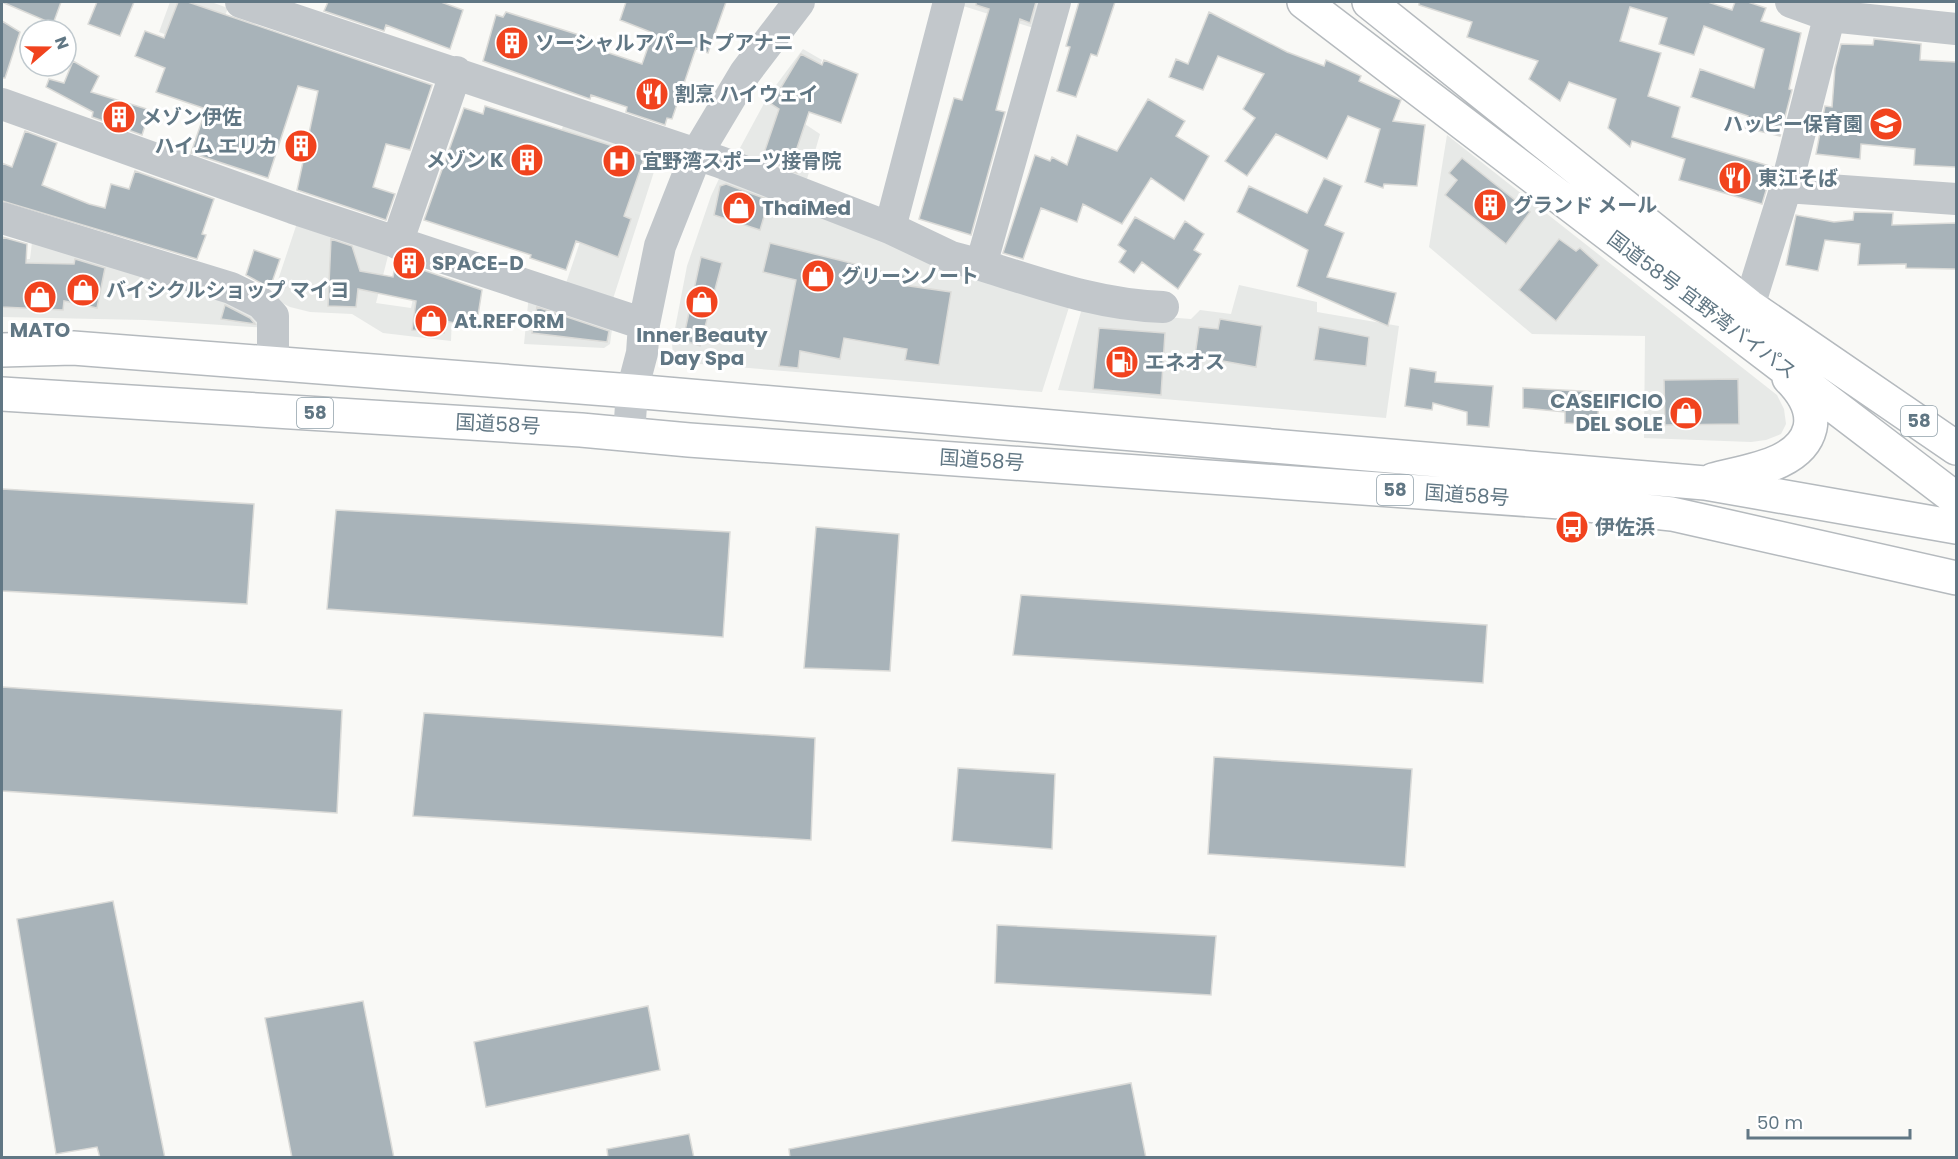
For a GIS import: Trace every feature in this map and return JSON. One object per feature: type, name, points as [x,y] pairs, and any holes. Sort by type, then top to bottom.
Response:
[{"type":"highway","name":"国道58号 宜野湾バイパス","points":[[1304,2],[1956,499]]},
{"type":"highway","name":"国道58号 宜野湾バイパス","points":[[1369,2],[1749,306],[1882,395],[1956,448]]},
{"type":"highway","name":"58","points":[[1705,483],[1791,456],[1803,447],[1808,437],[1811,421],[1808,403],[1795,384],[1754,344]]},
{"type":"highway","name":"国道58号","points":[[2,350],[73,348],[632,391],[1705,483],[1956,527]]},
{"type":"highway","name":"国道58号","points":[[2,394],[629,434],[1560,502],[1672,514],[1956,578]]},
{"type":"highway","points":[[1882,395],[1932,452],[1956,474]]},
{"type":"highway","points":[[1910,567],[1933,559],[1956,543]]},
{"type":"street","points":[[241,2],[456,72],[696,155],[890,228],[951,257],[1079,296],[1128,306],[1163,307]]},
{"type":"street","points":[[629,434],[632,391],[642,352],[644,324],[660,246],[696,155],[745,73],[799,2]]},
{"type":"street","points":[[890,228],[949,2]]},
{"type":"street","points":[[981,265],[1056,2]]},
{"type":"street","points":[[1791,2],[1956,29]]},
{"type":"street","points":[[1749,306],[1786,187],[1832,9]]},
{"type":"street","points":[[398,243],[456,72]]},
{"type":"street","points":[[2,104],[398,243],[644,324]]},
{"type":"street","points":[[1786,187],[1956,199]]},
{"type":"street","points":[[2,218],[208,280],[261,303],[273,316],[273,365]]},
{"type":"shaded area","points":[[170,2],[211,2],[228,8],[211,52],[159,32]]},
{"type":"shaded area","points":[[961,2],[1048,2],[1040,30],[960,5]]},
{"type":"shaded area","points":[[803,49],[822,60],[802,122],[820,134],[805,186],[734,159],[768,96]]},
{"type":"shaded area","points":[[566,117],[661,150],[612,302],[565,286],[595,198],[545,180]]},
{"type":"shaded area","points":[[1447,135],[1777,395],[1784,409],[1786,424],[1781,434],[1766,440],[1751,442],[1644,438],[1645,336],[1532,334],[1429,247]]},
{"type":"shaded area","points":[[724,168],[1071,301],[1042,392],[687,363],[676,359],[673,355],[672,344],[687,266],[711,196]]},
{"type":"shaded area","points":[[299,217],[390,248],[376,303],[411,308],[417,280],[453,287],[451,341],[383,333],[352,314],[310,312],[290,307],[272,298]]},
{"type":"shaded area","points":[[33,234],[230,291],[268,328],[145,320],[2,317],[2,260],[30,259]]},
{"type":"shaded area","points":[[1239,285],[1317,302],[1317,312],[1399,326],[1386,418],[1058,390],[1083,305],[1127,314],[1191,319],[1200,310],[1231,314]]},
{"type":"shaded area","points":[[529,294],[613,322],[610,344],[604,348],[524,344]]},
{"type":"building","points":[[2,2],[61,2],[55,18],[39,18]]},
{"type":"building","points":[[97,2],[134,2],[120,36],[88,24]]},
{"type":"building","points":[[178,2],[188,2],[432,85],[410,150],[386,144],[373,187],[395,194],[386,220],[297,190],[318,91],[298,86],[268,178],[191,153],[206,109],[156,92],[165,68],[135,56],[145,31],[164,38]]},
{"type":"building","points":[[328,2],[441,2],[463,10],[450,49],[386,25],[384,31],[324,11]]},
{"type":"building","points":[[626,2],[726,2],[708,53],[696,48],[672,119],[667,118],[665,125],[626,112],[627,107],[591,95],[590,99],[483,61],[496,15],[503,17],[506,12],[608,44],[606,52],[642,64],[653,33],[620,20]]},
{"type":"building","points":[[976,2],[1036,2],[1030,23],[1020,19],[996,110],[1005,112],[971,235],[919,219],[954,98],[962,100],[989,9],[976,5]]},
{"type":"building","points":[[1079,2],[1115,2],[1097,56],[1091,54],[1076,97],[1057,91],[1070,47],[1066,46]]},
{"type":"building","points":[[1419,2],[1708,2],[1732,10],[1735,2],[1748,2],[1766,8],[1761,21],[1801,33],[1789,89],[1792,90],[1780,136],[1745,128],[1748,116],[1691,97],[1700,69],[1754,88],[1764,49],[1704,26],[1694,55],[1659,44],[1667,18],[1630,7],[1620,41],[1661,53],[1648,96],[1680,107],[1672,137],[1773,167],[1762,204],[1679,180],[1685,159],[1632,141],[1630,147],[1608,128],[1616,99],[1569,82],[1560,101],[1529,79],[1538,61],[1467,37],[1472,22],[1419,5]]},
{"type":"building","points":[[1209,12],[1287,52],[1324,66],[1326,60],[1361,76],[1359,81],[1401,100],[1393,121],[1425,125],[1417,186],[1384,184],[1383,188],[1365,182],[1380,129],[1348,116],[1327,159],[1276,134],[1247,176],[1225,161],[1255,118],[1243,109],[1264,74],[1218,56],[1203,90],[1169,77],[1176,59],[1188,64]]},
{"type":"building","points":[[2,21],[18,31],[18,38],[5,78],[2,78]]},
{"type":"building","points":[[1874,39],[1921,44],[1920,60],[1956,62],[1956,167],[1914,165],[1915,149],[1861,144],[1860,159],[1816,154],[1825,106],[1832,107],[1835,68],[1841,44],[1873,45]]},
{"type":"building","points":[[801,54],[822,65],[824,60],[858,74],[841,123],[809,112],[794,157],[803,160],[797,173],[762,159],[779,109],[771,104]]},
{"type":"building","points":[[78,64],[99,76],[91,92],[150,110],[142,135],[92,117],[93,112],[46,87],[49,79],[64,83],[66,78],[78,78]]},
{"type":"building","points":[[1148,99],[1185,121],[1176,136],[1209,156],[1184,201],[1151,178],[1122,224],[1083,204],[1077,222],[1041,208],[1023,259],[1003,253],[1035,155],[1050,161],[1052,157],[1067,165],[1077,135],[1117,151]]},
{"type":"building","points":[[485,106],[645,156],[624,216],[631,219],[618,257],[576,241],[566,270],[530,258],[531,255],[424,220],[464,108],[483,114]]},
{"type":"building","points":[[25,131],[57,143],[42,185],[89,204],[105,208],[111,184],[129,189],[135,171],[214,199],[202,234],[206,235],[197,259],[2,201],[2,163],[12,167]]},
{"type":"building","name":"グランド メール","points":[[1462,158],[1530,212],[1506,244],[1445,195],[1457,180],[1449,173]]},
{"type":"building","points":[[1324,178],[1342,186],[1325,225],[1344,233],[1327,277],[1396,293],[1388,326],[1297,286],[1308,250],[1237,212],[1249,186],[1307,213]]},
{"type":"building","points":[[726,184],[769,200],[760,230],[714,215],[720,186]]},
{"type":"building","points":[[1854,212],[1893,213],[1892,225],[1956,223],[1956,269],[1906,268],[1906,264],[1858,265],[1860,244],[1825,240],[1818,271],[1786,265],[1796,215],[1834,222],[1853,220]]},
{"type":"building","points":[[1135,217],[1174,239],[1185,221],[1204,234],[1194,250],[1201,254],[1178,289],[1142,262],[1134,273],[1119,262],[1126,251],[1118,245]]},
{"type":"building","points":[[2,237],[27,244],[26,263],[74,264],[75,259],[105,268],[97,308],[64,301],[63,310],[2,307]]},
{"type":"building","points":[[331,239],[352,246],[360,271],[393,277],[396,261],[482,290],[476,328],[445,321],[444,333],[412,330],[416,301],[358,289],[356,307],[328,306]]},
{"type":"building","points":[[1559,239],[1576,251],[1580,248],[1599,265],[1556,321],[1519,290]]},
{"type":"building","points":[[770,243],[859,265],[858,267],[905,275],[903,285],[951,292],[939,365],[905,360],[907,349],[844,338],[840,359],[800,351],[798,368],[779,366],[796,280],[763,272]]},
{"type":"building","points":[[254,250],[280,259],[270,288],[246,275]]},
{"type":"building","points":[[701,257],[722,263],[700,346],[683,340]]},
{"type":"building","points":[[225,305],[250,318],[255,324],[221,319]]},
{"type":"building","points":[[537,307],[609,331],[607,342],[532,333]]},
{"type":"building","points":[[1220,319],[1262,326],[1256,367],[1195,356],[1199,327],[1218,329]]},
{"type":"building","points":[[1319,327],[1369,337],[1366,366],[1314,360]]},
{"type":"building","points":[[1099,328],[1165,333],[1161,395],[1093,389]]},
{"type":"building","points":[[1410,368],[1436,372],[1435,382],[1493,386],[1489,427],[1467,425],[1467,412],[1433,403],[1432,410],[1405,406]]},
{"type":"building","points":[[1738,379],[1739,424],[1665,425],[1664,380]]},
{"type":"building","points":[[1523,388],[1600,392],[1597,425],[1565,423],[1565,412],[1523,408]]},
{"type":"building","points":[[2,489],[254,504],[247,604],[2,591]]},
{"type":"building","points":[[336,510],[730,532],[723,637],[327,609]]},
{"type":"building","points":[[816,527],[899,534],[890,671],[804,668]]},
{"type":"building","points":[[1021,595],[1487,625],[1483,683],[1013,655]]},
{"type":"building","points":[[2,687],[342,710],[337,813],[2,791]]},
{"type":"building","points":[[424,713],[815,738],[811,840],[413,816]]},
{"type":"building","points":[[1214,757],[1412,769],[1405,867],[1208,854]]},
{"type":"building","points":[[958,768],[1055,774],[1052,849],[952,841]]},
{"type":"building","points":[[113,901],[165,1158],[100,1158],[97,1147],[56,1154],[17,919]]},
{"type":"building","points":[[997,925],[1216,936],[1211,995],[995,983]]},
{"type":"building","points":[[363,1001],[394,1158],[292,1158],[265,1018]]},
{"type":"building","points":[[648,1006],[660,1070],[486,1107],[474,1042]]},
{"type":"building","points":[[1131,1083],[1146,1158],[790,1158],[789,1149]]},
{"type":"building","points":[[689,1134],[694,1158],[608,1158],[607,1149]]},
{"type":"place","name":"ソーシャルアパートプアナニ","points":[[512,43]]},
{"type":"place","name":"割烹 ハイウェイ","points":[[652,94]]},
{"type":"place","name":"メゾン伊佐","points":[[119,117]]},
{"type":"place","name":"ハッピー保育園","points":[[1886,124]]},
{"type":"place","name":"ハイム エリカ","points":[[301,146]]},
{"type":"place","name":"メゾン K","points":[[527,160]]},
{"type":"place","name":"宜野湾スポーツ接骨院","points":[[619,161]]},
{"type":"place","name":"東江そば","points":[[1735,178]]},
{"type":"place","name":"グランド メール","points":[[1490,205]]},
{"type":"place","name":"ThaiMed","points":[[739,208]]},
{"type":"place","name":"SPACE-D","points":[[409,263]]},
{"type":"place","name":"グリーンノート","points":[[818,276]]},
{"type":"place","name":"バイシクルショップ マイヨ","points":[[83,290]]},
{"type":"place","name":"MATO","points":[[40,297]]},
{"type":"place","name":"Inner Beauty Day Spa","points":[[702,302]]},
{"type":"place","name":"At.REFORM","points":[[431,321]]},
{"type":"place","name":"エネオス","points":[[1122,362]]},
{"type":"place","name":"CASEIFICIO DEL SOLE","points":[[1686,413]]},
{"type":"place","name":"伊佐浜","points":[[1572,527]]}]
